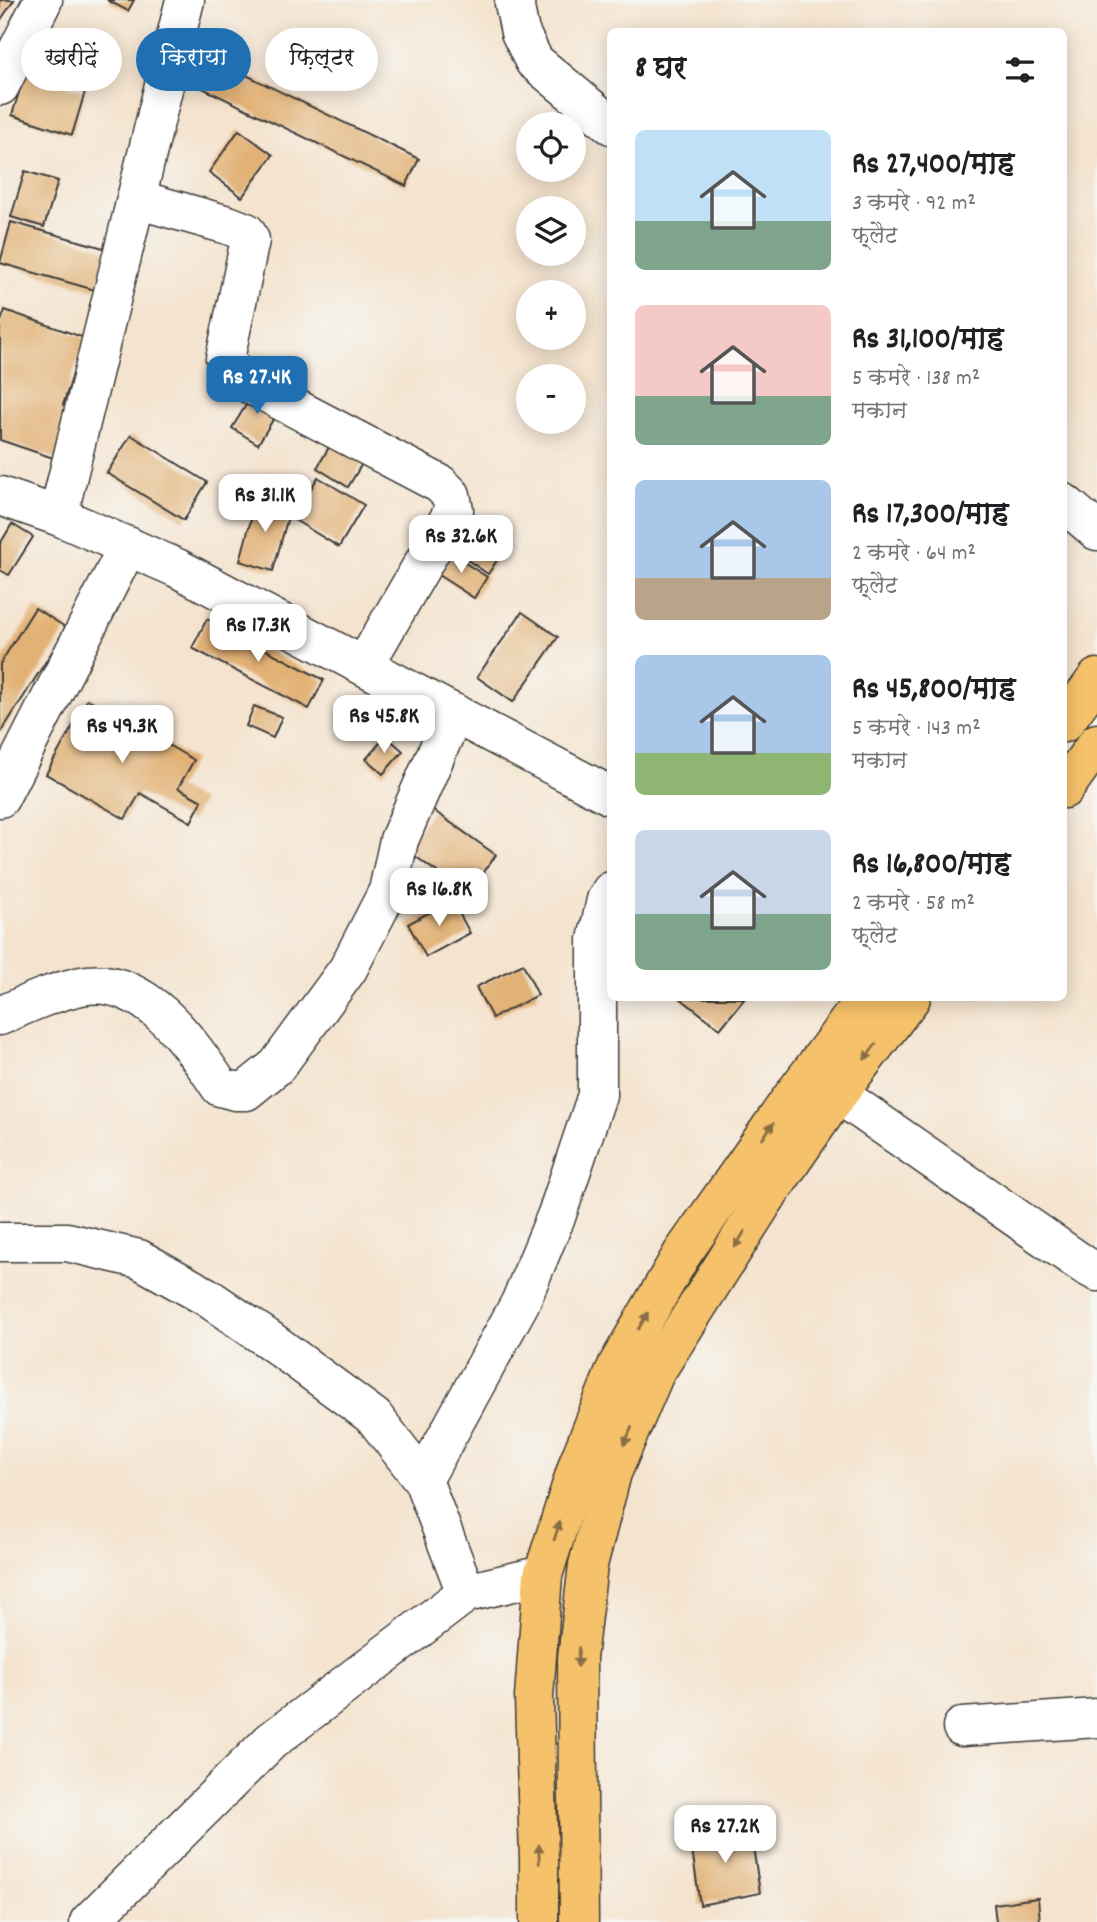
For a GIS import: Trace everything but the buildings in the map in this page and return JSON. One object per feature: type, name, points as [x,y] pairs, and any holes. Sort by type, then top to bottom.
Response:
[{"type":"main road","points":[[1067,719],[1097,678]]},
{"type":"main road","points":[[1067,785],[1097,743]]},
{"type":"main road","points":[[539,1922],[534,1697],[543,1575],[578,1464],[617,1366],[682,1254],[792,1097],[864,1001]]},
{"type":"main road","points":[[579,1922],[577,1658],[588,1565],[612,1473],[655,1373],[764,1201],[838,1094],[909,1001]]},
{"type":"street","points":[[0,86],[43,0]]},
{"type":"street","points":[[58,516],[185,0]]},
{"type":"street","points":[[516,0],[514,3],[520,32],[534,61],[607,122]]},
{"type":"street","points":[[136,199],[246,232],[250,240],[225,359],[238,378],[440,484],[452,495],[454,510],[364,666]]},
{"type":"street","points":[[0,496],[58,516],[177,568],[607,794]]},
{"type":"street","points":[[1067,506],[1097,531]]},
{"type":"street","points":[[0,798],[128,546]]},
{"type":"street","points":[[0,1016],[39,999],[83,985],[113,985],[141,999],[169,1019],[199,1055],[220,1087],[246,1091],[276,1066],[348,969],[388,891],[399,840],[454,713]]},
{"type":"street","points":[[423,1480],[520,1303],[557,1214],[597,1095],[597,940],[607,898]]},
{"type":"street","points":[[838,1094],[1097,1272]]},
{"type":"street","points":[[0,1242],[67,1242],[139,1259],[207,1297],[374,1417],[423,1480],[466,1593]]},
{"type":"street","points":[[89,1922],[271,1741],[466,1593],[543,1575]]},
{"type":"street","points":[[962,1727],[1097,1718]]}]
